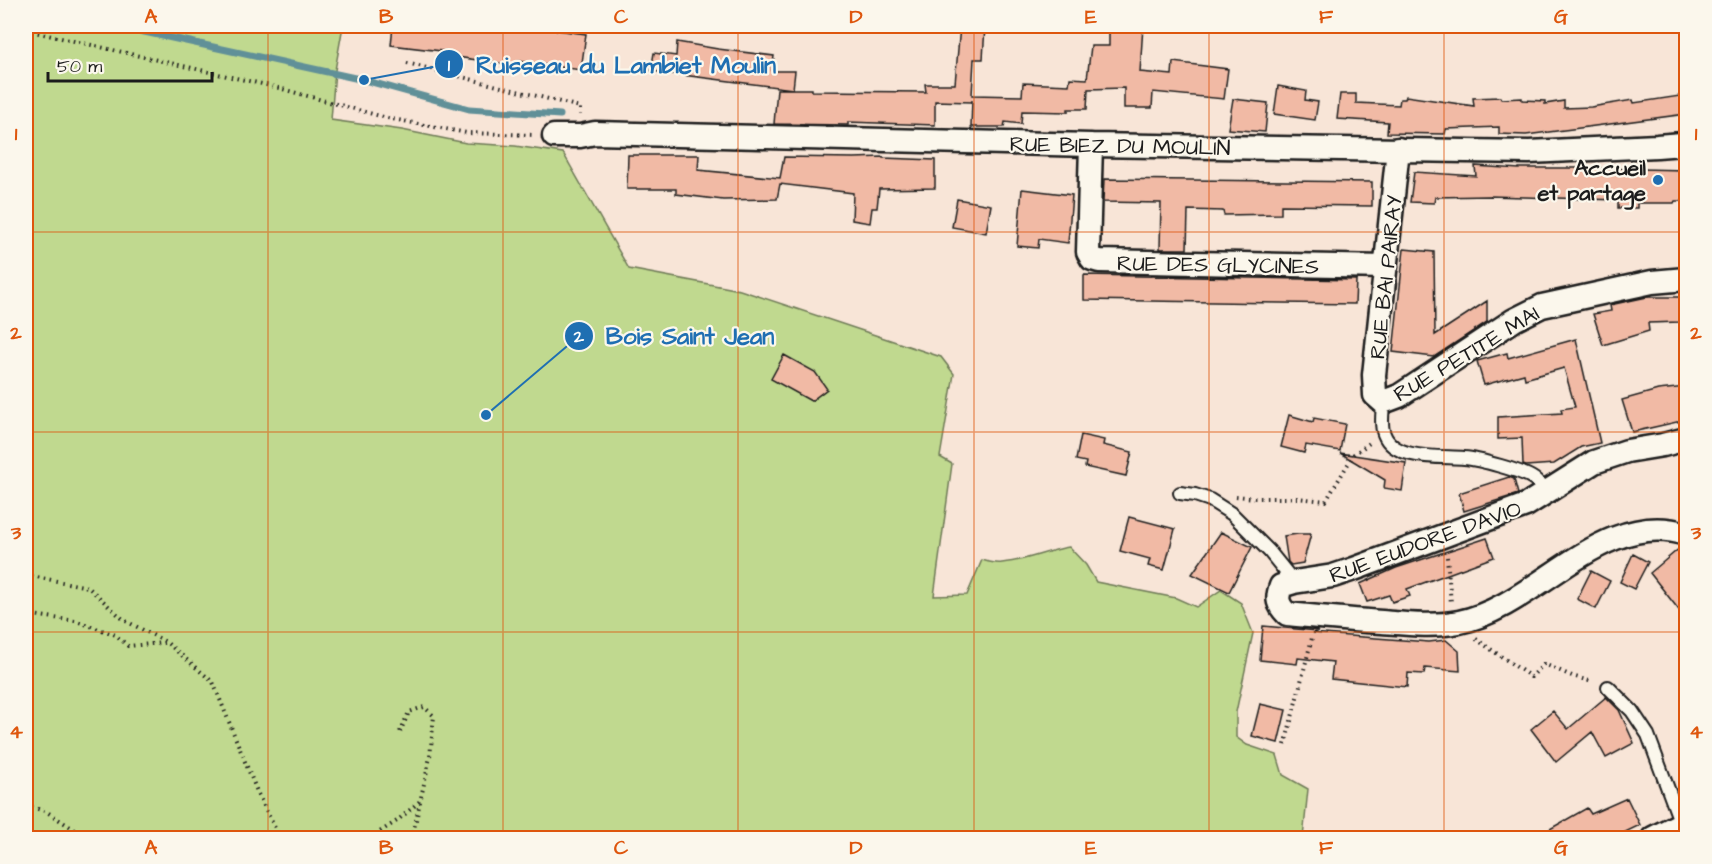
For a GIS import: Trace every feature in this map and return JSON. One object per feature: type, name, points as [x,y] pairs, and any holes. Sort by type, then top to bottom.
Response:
[{"type":"street","name":"RUE BIEZ DU MOULIN","points":[[554,136],[580,136],[595,133],[1091,145],[1528,152],[1685,144]]},
{"type":"street","name":"RUE DES GLYCINES","points":[[1091,145],[1088,252],[1092,259],[1099,261],[1386,267]]},
{"type":"street","name":"RUE BAI PAIRAY","points":[[1383,402],[1375,395],[1374,375],[1398,149]]},
{"type":"street","name":"RUE PETITE MAI","points":[[1383,402],[1399,396],[1514,321],[1542,306],[1652,282],[1686,279]]},
{"type":"street","name":"RUE EUDORE DAVIO","points":[[1686,439],[1627,451],[1594,462],[1526,505],[1333,576],[1281,586],[1277,597],[1280,607],[1287,614],[1421,625],[1456,623],[1502,606],[1614,538],[1645,530],[1664,530],[1686,534]]},
{"type":"street","points":[[1653,838],[1684,823]]},
{"type":"lane","name":"RUE PETITE MAI","points":[[1383,402],[1383,433],[1390,443],[1400,449],[1430,458],[1468,459],[1523,473],[1535,479],[1545,493]]},
{"type":"lane","points":[[1180,492],[1210,501],[1232,514],[1294,582]]},
{"type":"lane","points":[[1608,687],[1632,711],[1648,735],[1684,823]]},
{"type":"path","points":[[26,30],[275,87],[387,118],[467,133],[554,136]]},
{"type":"path","points":[[407,63],[580,106],[580,136]]},
{"type":"path","points":[[1210,501],[1214,496],[1227,496],[1326,501],[1354,454],[1383,433]]},
{"type":"path","points":[[1445,535],[1456,623],[1531,677],[1544,664],[1572,676],[1608,687]]},
{"type":"path","points":[[26,575],[88,587],[124,620],[166,642],[213,682],[258,794],[280,838]]},
{"type":"path","points":[[26,614],[76,621],[116,635],[128,646],[166,642]]},
{"type":"path","points":[[1286,745],[1317,617]]},
{"type":"path","points":[[400,732],[409,712],[424,706],[434,716],[430,757],[412,838]]},
{"type":"path","points":[[370,838],[397,821],[421,801]]},
{"type":"path","points":[[26,804],[47,812],[88,838]]},
{"type":"green space","points":[[26,26],[343,26],[335,70],[331,120],[402,130],[466,143],[515,146],[563,153],[629,269],[740,290],[941,357],[954,374],[940,457],[952,464],[934,596],[967,595],[982,560],[997,563],[1011,562],[1069,547],[1086,565],[1096,582],[1176,598],[1196,607],[1221,590],[1241,603],[1253,633],[1236,712],[1236,737],[1247,745],[1277,755],[1283,775],[1308,789],[1303,838],[26,838]]},
{"type":"building","points":[[393,26],[498,26],[524,29],[527,26],[586,34],[581,70],[519,61],[519,66],[450,56],[450,52],[391,45]]},
{"type":"building","points":[[960,26],[985,26],[983,59],[974,59],[972,95],[1022,96],[1023,83],[1069,85],[1070,78],[1087,79],[1091,46],[1109,46],[1109,26],[1143,26],[1140,72],[1172,75],[1173,62],[1228,69],[1224,99],[1153,92],[1152,108],[1124,108],[1124,88],[1088,89],[1087,109],[1068,109],[1068,112],[1022,111],[1021,124],[1005,122],[1004,127],[971,127],[972,102],[935,101],[935,125],[848,122],[848,125],[774,124],[777,89],[926,92],[925,84],[955,84]]},
{"type":"building","points":[[677,42],[774,56],[772,71],[795,71],[793,89],[651,71],[654,53],[676,56]]},
{"type":"building","points":[[1278,86],[1306,91],[1305,100],[1318,102],[1315,120],[1274,114]]},
{"type":"building","points":[[1340,94],[1356,94],[1356,103],[1399,105],[1400,99],[1405,99],[1406,96],[1474,106],[1473,98],[1500,97],[1501,99],[1522,98],[1522,100],[1545,101],[1545,104],[1564,101],[1564,108],[1591,107],[1633,100],[1634,103],[1686,95],[1686,114],[1526,135],[1499,134],[1499,127],[1446,129],[1445,134],[1387,133],[1388,122],[1337,119]]},
{"type":"building","points":[[1233,99],[1268,103],[1265,132],[1228,129]]},
{"type":"building","points":[[628,155],[699,155],[698,170],[780,178],[784,157],[883,157],[935,160],[935,188],[879,189],[877,208],[872,208],[870,223],[852,220],[853,193],[780,184],[777,199],[723,200],[676,194],[676,189],[627,189]]},
{"type":"building","points":[[1475,166],[1519,169],[1686,170],[1686,201],[1637,203],[1637,208],[1618,208],[1618,200],[1489,196],[1435,197],[1434,203],[1410,202],[1414,172],[1476,176]]},
{"type":"building","points":[[1104,179],[1372,182],[1372,206],[1281,205],[1281,214],[1224,215],[1223,211],[1188,210],[1187,249],[1160,249],[1161,203],[1103,202]]},
{"type":"building","points":[[1022,189],[1072,195],[1068,243],[1039,239],[1038,248],[1017,246]]},
{"type":"building","points":[[957,199],[991,205],[986,233],[952,227]]},
{"type":"building","points":[[1404,249],[1434,252],[1435,335],[1487,301],[1487,322],[1434,357],[1393,352]]},
{"type":"building","points":[[1084,275],[1356,280],[1355,304],[1084,300]]},
{"type":"building","points":[[1647,297],[1680,297],[1680,322],[1648,323],[1649,331],[1603,345],[1593,314],[1611,311],[1610,305]]},
{"type":"building","points":[[1576,339],[1600,443],[1581,447],[1554,464],[1523,465],[1522,438],[1498,439],[1498,417],[1562,413],[1561,409],[1575,407],[1564,368],[1525,379],[1524,374],[1484,385],[1477,361],[1507,353],[1508,358]]},
{"type":"building","points":[[784,355],[815,372],[827,389],[811,401],[771,379]]},
{"type":"building","points":[[1686,387],[1686,420],[1632,432],[1622,400],[1658,390]]},
{"type":"building","points":[[1289,415],[1313,422],[1314,418],[1345,424],[1340,451],[1306,445],[1304,453],[1281,447]]},
{"type":"building","points":[[1081,435],[1104,440],[1103,445],[1132,452],[1126,476],[1085,467],[1086,462],[1076,460]]},
{"type":"building","points":[[1340,453],[1406,463],[1402,491],[1384,488],[1385,480]]},
{"type":"building","points":[[1509,477],[1514,479],[1518,494],[1464,511],[1459,493]]},
{"type":"building","points":[[1129,517],[1175,529],[1164,570],[1148,566],[1150,559],[1120,551]]},
{"type":"building","points":[[1221,532],[1252,547],[1229,592],[1192,574]]},
{"type":"building","points":[[1311,534],[1303,563],[1291,565],[1288,562],[1284,536]]},
{"type":"building","points":[[1487,538],[1494,557],[1407,589],[1410,596],[1392,602],[1389,595],[1367,602],[1360,584],[1396,568]]},
{"type":"building","points":[[1681,547],[1686,547],[1686,619],[1650,573]]},
{"type":"building","points":[[1633,554],[1648,562],[1634,589],[1620,582]]},
{"type":"building","points":[[1591,571],[1610,581],[1596,609],[1577,599]]},
{"type":"building","points":[[1263,626],[1336,635],[1429,642],[1446,640],[1459,651],[1460,671],[1425,668],[1424,674],[1408,673],[1407,687],[1331,679],[1333,662],[1298,658],[1297,664],[1260,660]]},
{"type":"building","points":[[1606,697],[1619,710],[1634,743],[1606,758],[1592,732],[1556,762],[1531,729],[1553,711],[1568,729]]},
{"type":"building","points":[[1260,704],[1286,710],[1278,743],[1252,736]]},
{"type":"building","points":[[1627,798],[1640,825],[1613,838],[1534,838],[1587,808],[1591,814]]},
{"type":"waterway","points":[[117,26],[364,80],[469,109],[560,115]]},
{"type":"place","name":"Ruisseau du Lambiet Moulin","points":[[364,80]]},
{"type":"place","name":"Accueil et partage","points":[[1658,180]]},
{"type":"place","name":"Bois Saint Jean","points":[[486,415]]}]
